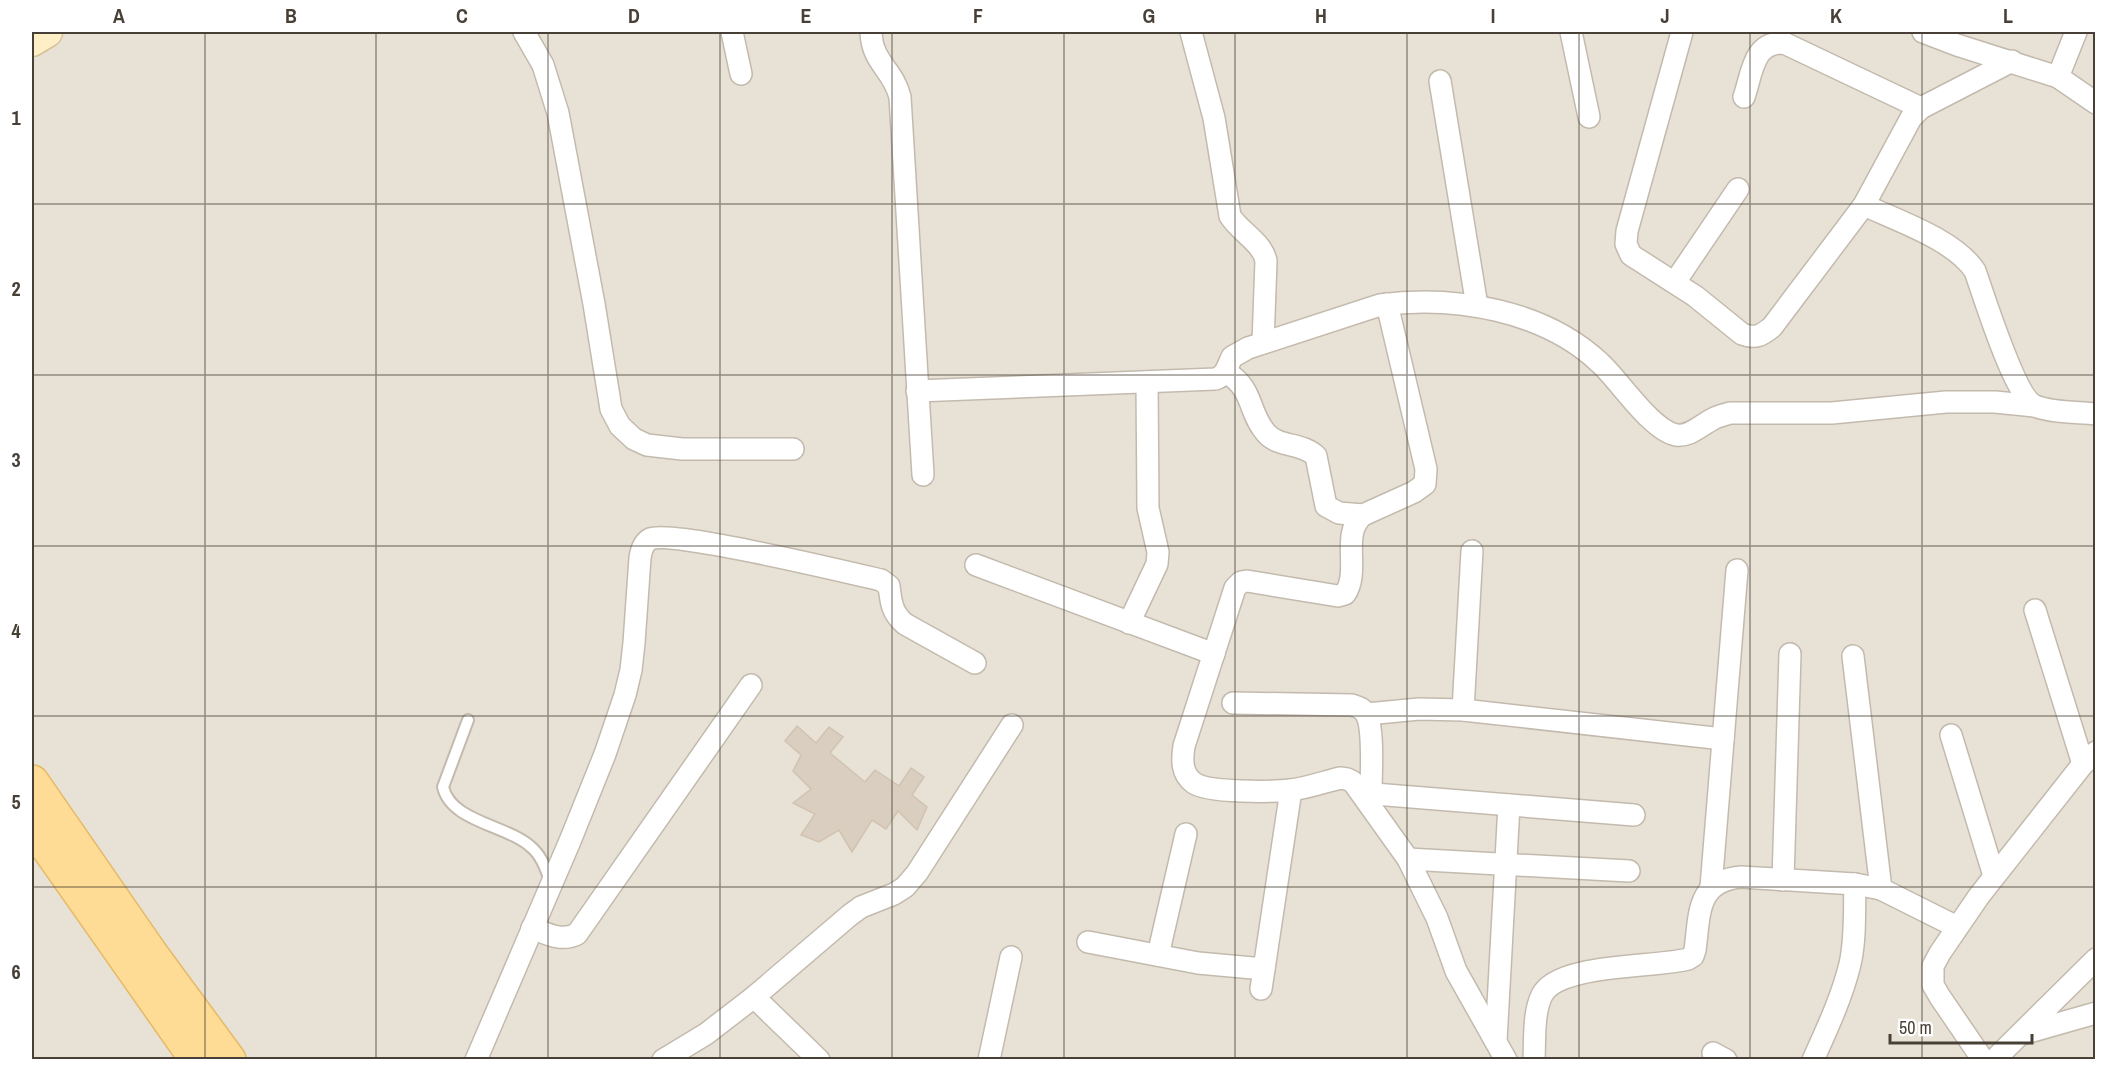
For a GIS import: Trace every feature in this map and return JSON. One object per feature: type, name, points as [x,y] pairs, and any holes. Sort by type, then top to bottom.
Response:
[{"type":"main road","points":[[32,782],[151,954],[229,1059]]},
{"type":"main road","points":[[32,825],[197,1059]]},
{"type":"street","points":[[32,41],[46,32]]},
{"type":"street","points":[[524,32],[543,65],[558,113],[611,409],[620,426],[634,439],[647,445],[682,448],[793,449]]},
{"type":"street","points":[[732,32],[741,74]]},
{"type":"street","points":[[871,32],[871,45],[875,55],[897,86],[900,98],[923,475]]},
{"type":"street","points":[[1191,32],[1214,118],[1230,216],[1237,227],[1265,254],[1263,343]]},
{"type":"street","points":[[1571,32],[1589,117]]},
{"type":"street","points":[[1682,32],[1627,231],[1626,244],[1631,255],[1675,282],[1742,334],[1752,338],[1762,336],[1772,327],[1864,205],[1899,136],[1911,118],[1922,108],[2012,61]]},
{"type":"street","points":[[1923,32],[2058,77],[2096,103]]},
{"type":"street","points":[[2058,77],[2076,32]]},
{"type":"street","points":[[1744,97],[1761,49],[1772,44],[1784,43],[1922,108]]},
{"type":"street","points":[[1440,81],[1477,306]]},
{"type":"street","points":[[1675,282],[1738,189]]},
{"type":"street","points":[[1864,205],[1945,243],[1969,262],[1975,271],[2014,376],[2026,400],[2035,406]]},
{"type":"street","points":[[917,391],[1215,379],[1222,377],[1232,357],[1238,352],[1387,304],[1427,301],[1477,306],[1505,312],[1572,342],[1601,363],[1661,427],[1672,434],[1683,436],[1714,418],[1730,413],[1832,413],[1946,402],[1995,402],[2096,414]]},
{"type":"street","points":[[1387,304],[1427,478],[1425,484],[1414,492],[1363,515],[1353,525],[1352,576],[1345,594],[1338,596],[1258,582],[1241,582],[1235,588],[1184,746],[1182,762],[1186,774],[1193,783],[1218,790],[1291,790],[1341,778],[1353,782],[1367,794],[1408,859],[1437,918],[1456,971],[1501,1051]]},
{"type":"street","points":[[1226,372],[1242,384],[1261,427],[1268,435],[1275,441],[1303,447],[1316,456],[1326,506],[1339,513],[1363,515]]},
{"type":"street","points":[[1129,622],[1154,574],[1158,552],[1148,508],[1147,382]]},
{"type":"street","points":[[476,1059],[605,754],[625,695],[634,643],[640,558],[642,547],[650,539],[660,536],[718,545],[881,580],[889,586],[892,609],[897,617],[905,624],[975,663]]},
{"type":"street","points":[[1463,710],[1472,551]]},
{"type":"street","points":[[976,565],[1214,654]]},
{"type":"street","points":[[1534,1059],[1538,1007],[1542,993],[1553,983],[1566,976],[1585,972],[1688,959],[1695,950],[1702,901],[1711,887],[1737,570]]},
{"type":"street","points":[[1983,1059],[1940,998],[1934,985],[1933,966],[1940,952],[1994,876],[2089,758],[2035,610]]},
{"type":"street","points":[[1783,880],[1790,654]]},
{"type":"street","points":[[1853,656],[1881,889]]},
{"type":"street","points":[[532,928],[560,938],[568,938],[577,933],[751,685]]},
{"type":"street","points":[[1233,703],[1360,707],[1367,714],[1370,726],[1367,794]]},
{"type":"street","points":[[1367,714],[1419,709],[1463,710],[1723,739]]},
{"type":"street","points":[[663,1059],[706,1034],[754,997],[850,915],[905,887],[917,873],[1012,725]]},
{"type":"street","points":[[1951,735],[1994,876]]},
{"type":"street","points":[[1088,942],[1198,963],[1262,979],[1291,790]]},
{"type":"street","points":[[1367,794],[1634,814]]},
{"type":"street","points":[[1501,1051],[1509,805]]},
{"type":"street","points":[[1158,955],[1186,834]]},
{"type":"street","points":[[1408,859],[1629,871]]},
{"type":"street","points":[[1711,887],[1730,878],[1741,876],[1855,884],[1881,889],[1957,927]]},
{"type":"street","points":[[1813,1059],[1835,1010],[1850,964],[1854,938],[1855,884]]},
{"type":"street","points":[[990,1059],[1011,957]]},
{"type":"street","points":[[1994,1059],[2096,959]]},
{"type":"street","points":[[754,997],[819,1059]]},
{"type":"street","points":[[2018,1035],[2096,1013]]},
{"type":"lane","points":[[468,720],[443,787],[445,797],[462,812],[526,843],[537,853],[551,884]]},
{"type":"shaded area","points":[[32,32],[2095,32],[2095,1059],[32,1059]]},
{"type":"building","points":[[797,726],[816,743],[829,727],[843,737],[830,753],[865,782],[875,770],[899,786],[911,768],[924,777],[912,795],[927,807],[917,830],[898,811],[886,829],[872,820],[852,852],[839,830],[819,842],[801,835],[815,814],[793,803],[811,789],[793,771],[801,755],[785,741]]}]
